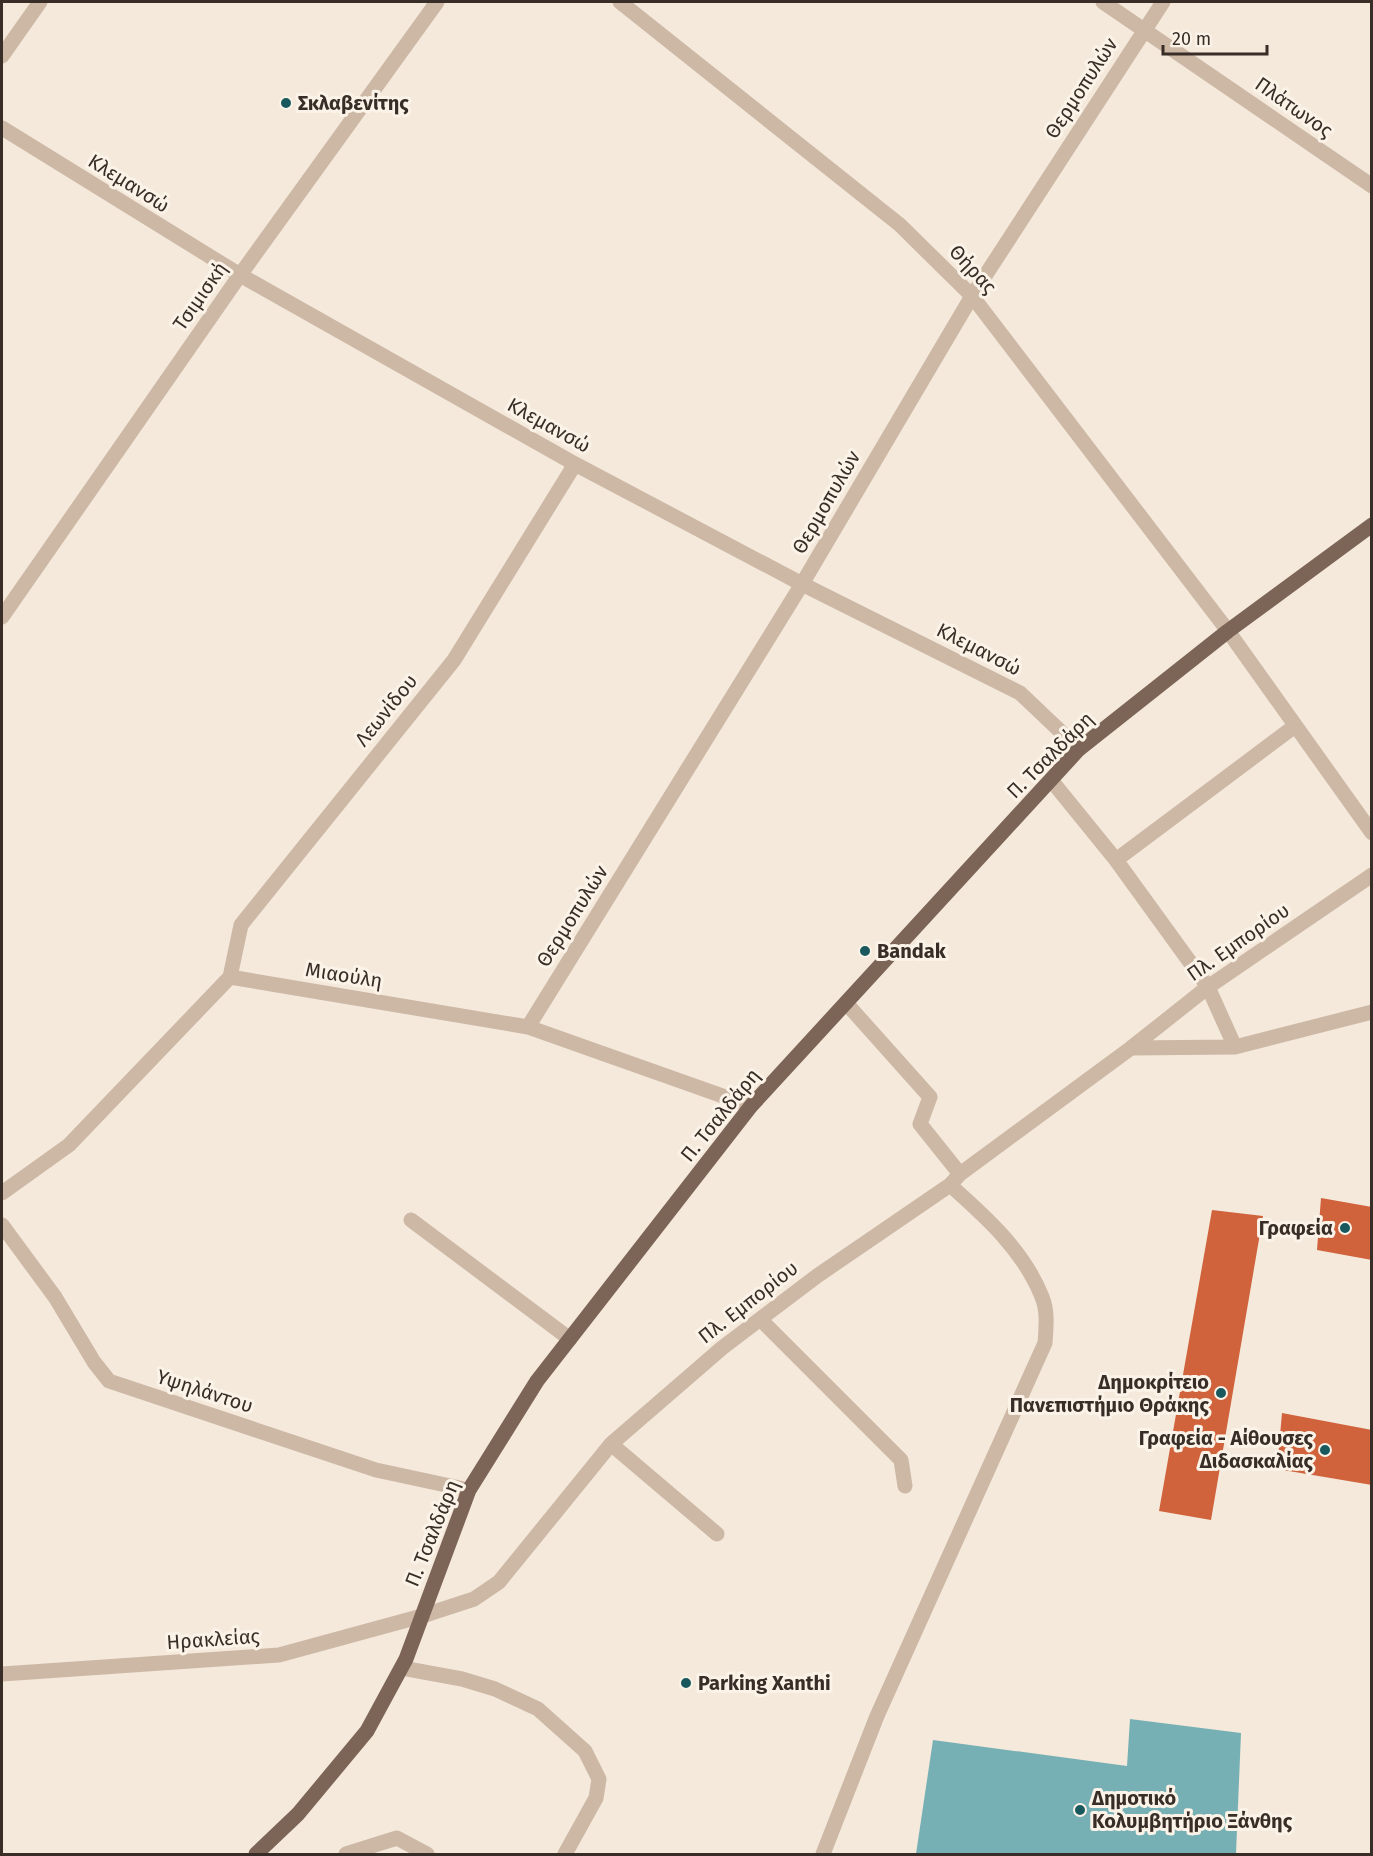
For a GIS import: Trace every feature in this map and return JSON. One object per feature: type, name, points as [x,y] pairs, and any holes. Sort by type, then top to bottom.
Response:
[{"type":"main road","name":"Π. Τσαλδάρη","points":[[256,1854],[298,1814],[367,1731],[402,1668],[469,1490],[537,1381],[751,1106],[1079,749],[1228,631],[1371,525]]},
{"type":"street","points":[[2,56],[40,2]]},
{"type":"street","name":"Τσιμισκή","points":[[2,617],[240,275],[437,2]]},
{"type":"street","name":"Θήρας","points":[[620,2],[900,225],[972,296],[1228,631],[1371,833]]},
{"type":"street","name":"Πλάτωνος","points":[[1102,2],[1144,28],[1371,186]]},
{"type":"street","name":"Θερμοπυλών","points":[[528,1027],[802,584],[972,296],[1163,2]]},
{"type":"street","name":"Κλεμανσώ","points":[[2,128],[240,275],[575,464],[802,584],[1020,693],[1079,749]]},
{"type":"street","name":"Λεωνίδου","points":[[230,977],[241,925],[454,660],[575,464]]},
{"type":"street","points":[[1116,860],[1295,726]]},
{"type":"street","points":[[1051,780],[1116,860],[1208,987],[1235,1047]]},
{"type":"street","name":"Πλ. Εμπορίου","points":[[422,1616],[474,1599],[499,1582],[611,1444],[760,1318],[955,1180],[1208,987],[1371,875]]},
{"type":"street","points":[[2,1193],[69,1145],[230,977]]},
{"type":"street","name":"Μιαούλη","points":[[230,977],[528,1027],[751,1106]]},
{"type":"street","points":[[823,1854],[877,1716],[1045,1343],[1047,1320],[1043,1298],[1022,1260],[955,1180],[920,1124],[930,1097],[846,1003]]},
{"type":"street","points":[[1131,1048],[1235,1047],[1371,1012]]},
{"type":"street","points":[[411,1220],[570,1339]]},
{"type":"street","name":"Υψηλάντου","points":[[2,1225],[55,1297],[94,1362],[109,1381],[376,1470],[469,1490]]},
{"type":"street","points":[[760,1318],[901,1460],[905,1486]]},
{"type":"street","points":[[611,1444],[717,1534]]},
{"type":"street","name":"Ηρακλείας","points":[[2,1674],[279,1655],[422,1616]]},
{"type":"street","points":[[402,1668],[462,1679],[495,1689],[538,1709],[585,1751],[599,1779],[596,1798],[565,1854]]},
{"type":"street","points":[[346,1854],[397,1838],[427,1854]]},
{"type":"water","name":"Δημοτικό Κολυμβητήριο Ξάνθης","points":[[1130,1719],[1241,1733],[1236,1854],[916,1854],[933,1740],[1127,1766]]},
{"type":"building","name":"Γραφεία","points":[[1321,1198],[1372,1207],[1372,1260],[1317,1250]]},
{"type":"building","points":[[1212,1210],[1263,1216],[1211,1520],[1159,1511]]},
{"type":"building","name":"Γραφεία - Αίθουσες Διδασκαλίας","points":[[1282,1413],[1372,1430],[1372,1485],[1277,1469]]},
{"type":"place","name":"Σκλαβενίτης","points":[[286,103]]},
{"type":"place","name":"Bandak","points":[[865,951]]},
{"type":"place","name":"Γραφεία","points":[[1345,1228]]},
{"type":"place","name":"Δημοκρίτειο Πανεπιστήμιο Θράκης","points":[[1221,1393]]},
{"type":"place","name":"Γραφεία - Αίθουσες Διδασκαλίας","points":[[1325,1450]]},
{"type":"place","name":"Parking Xanthi","points":[[686,1683]]},
{"type":"place","name":"Δημοτικό Κολυμβητήριο Ξάνθης","points":[[1080,1810]]}]
